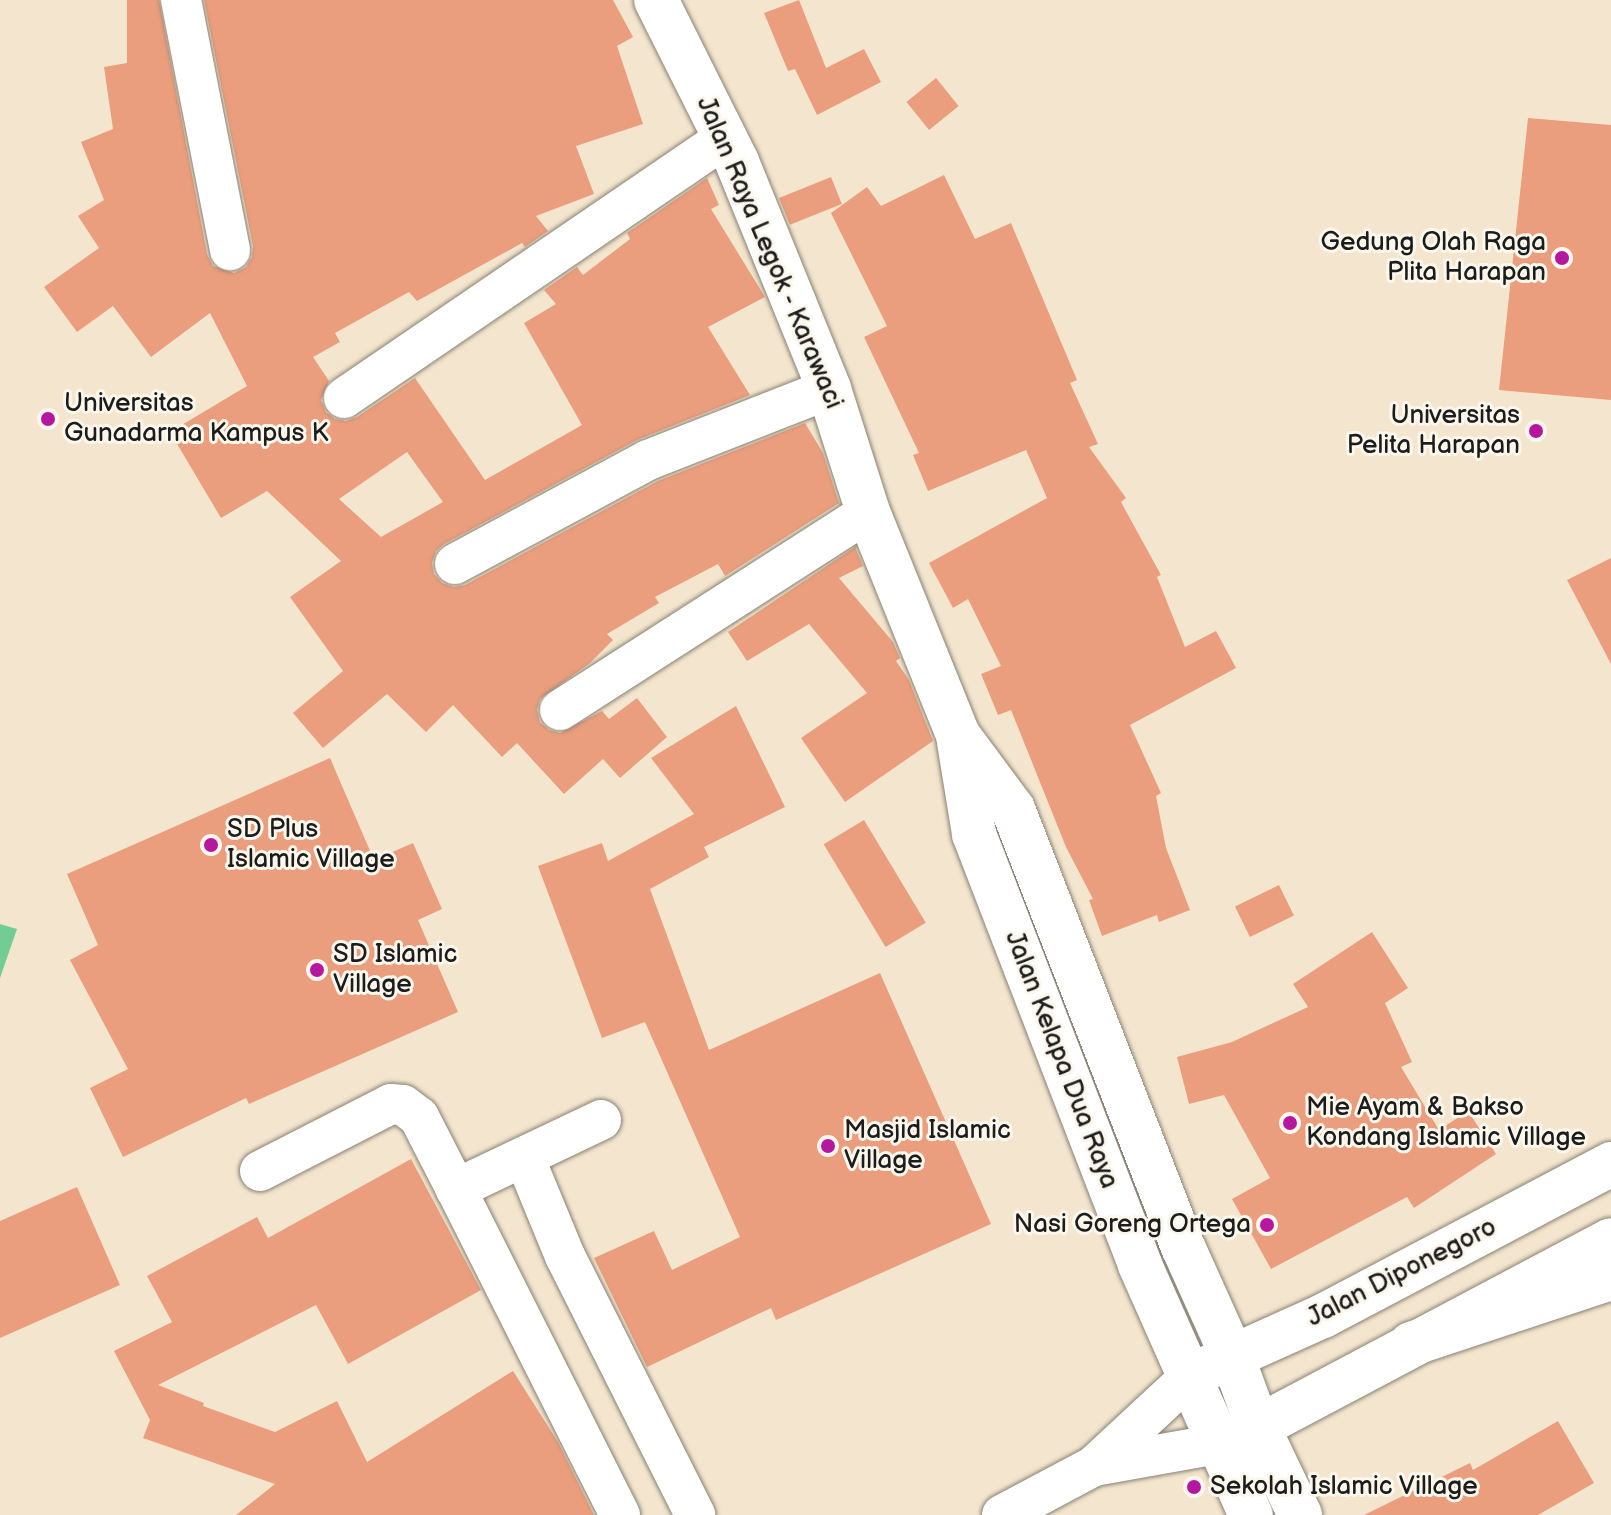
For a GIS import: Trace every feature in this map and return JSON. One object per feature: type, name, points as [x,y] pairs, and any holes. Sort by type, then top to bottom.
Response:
[{"type":"main road","name":"Jalan Raya Legok - Karawaci","points":[[656,0],[725,138],[829,389],[868,512]]},
{"type":"main road","name":"Jalan Kelapa Dua Raya","points":[[868,512],[958,735],[974,834],[1140,1265],[1251,1515]]},
{"type":"main road","name":"Jalan Kelapa Dua Raya","points":[[958,735],[1013,809],[1184,1249],[1232,1356],[1258,1427],[1300,1515]]},
{"type":"main road","points":[[1057,1051],[1098,1032]]},
{"type":"main road","name":"Jalan Diponegoro","points":[[1191,1376],[1323,1316],[1611,1164]]},
{"type":"main road","points":[[1258,1427],[1611,1240]]},
{"type":"main road","points":[[1411,1344],[1611,1278]]},
{"type":"street","points":[[181,0],[230,250]]},
{"type":"street","points":[[344,398],[725,138]]},
{"type":"street","points":[[455,564],[648,460],[829,389]]},
{"type":"street","points":[[560,710],[868,512]]},
{"type":"street","points":[[260,1171],[391,1104],[403,1105],[419,1117],[620,1515]]},
{"type":"street","points":[[456,1189],[525,1159],[601,1120]]},
{"type":"street","points":[[525,1159],[565,1256],[695,1515]]},
{"type":"street","points":[[1002,1515],[1094,1466],[1191,1376]]},
{"type":"street","points":[[1094,1466],[1217,1444]]},
{"type":"green space","points":[[0,924],[17,929],[0,978]]},
{"type":"building","points":[[127,0],[159,0],[207,254],[213,266],[234,273],[246,267],[252,257],[253,246],[204,0],[613,0],[633,37],[617,46],[643,124],[576,146],[594,194],[536,216],[548,231],[525,247],[522,243],[417,301],[409,292],[335,333],[340,342],[313,357],[329,381],[321,400],[326,412],[335,419],[346,421],[357,417],[415,378],[485,480],[582,425],[524,323],[556,304],[544,290],[577,267],[583,275],[630,239],[627,233],[707,178],[719,205],[711,209],[765,297],[708,327],[750,395],[637,440],[444,544],[436,551],[432,563],[434,574],[442,583],[454,587],[465,585],[658,481],[805,423],[823,453],[839,503],[725,576],[718,564],[655,597],[659,603],[607,634],[613,640],[590,663],[540,699],[537,710],[540,722],[549,730],[560,733],[602,711],[609,719],[637,698],[667,737],[620,778],[603,759],[564,794],[517,743],[502,757],[453,705],[426,732],[387,694],[323,748],[293,713],[343,671],[290,597],[341,561],[267,491],[221,518],[170,432],[247,386],[210,313],[151,357],[113,306],[77,332],[44,287],[99,248],[78,216],[104,200],[81,142],[113,129],[104,67],[127,63]],"holes":[[[407,452],[443,502],[381,537],[339,499]]]},
{"type":"building","points":[[799,0],[826,68],[864,49],[881,82],[817,115],[795,69],[788,71],[764,13]]},
{"type":"building","points":[[936,78],[959,106],[929,130],[906,102]]},
{"type":"building","name":"Gedung Olah Raga Plita Harapan","points":[[1528,118],[1611,125],[1611,400],[1499,390]]},
{"type":"building","points":[[944,175],[975,239],[1011,223],[1077,380],[1070,383],[1098,444],[1089,447],[1126,498],[1121,502],[1161,575],[1157,577],[1185,647],[1216,631],[1236,668],[1130,725],[1161,793],[1156,796],[1166,848],[1190,910],[1159,922],[1157,915],[1102,936],[1089,900],[1093,899],[1066,847],[1011,710],[998,715],[981,674],[1001,666],[968,599],[953,608],[929,563],[1047,498],[1026,450],[928,491],[913,455],[919,453],[864,337],[887,326],[831,213],[867,187],[881,206]]},
{"type":"building","points":[[831,177],[842,204],[790,225],[779,198]]},
{"type":"building","points":[[855,547],[863,566],[839,578],[893,642],[900,658],[896,661],[909,680],[933,741],[845,802],[801,738],[867,693],[809,624],[747,661],[728,632]]},
{"type":"building","points":[[1611,558],[1611,664],[1567,580]]},
{"type":"building","points":[[736,706],[785,807],[704,847],[709,857],[650,889],[709,1050],[880,973],[991,1224],[776,1320],[771,1308],[647,1367],[594,1258],[654,1231],[672,1270],[740,1237],[645,1022],[602,1038],[538,866],[602,843],[608,861],[694,814],[651,758]]},
{"type":"building","points":[[330,758],[374,860],[413,843],[442,909],[418,920],[458,1012],[249,1104],[246,1098],[123,1157],[90,1088],[128,1069],[70,960],[98,945],[67,874]]},
{"type":"building","points":[[864,820],[926,923],[886,947],[824,844]]},
{"type":"building","points":[[1279,885],[1294,916],[1250,937],[1235,906]]},
{"type":"building","points":[[1372,932],[1408,988],[1385,1003],[1412,1062],[1401,1067],[1439,1130],[1468,1111],[1496,1154],[1414,1208],[1407,1197],[1271,1269],[1232,1199],[1270,1178],[1224,1095],[1189,1104],[1177,1057],[1232,1042],[1308,1007],[1293,984]]},
{"type":"building","points":[[411,1159],[481,1290],[348,1364],[316,1305],[158,1385],[204,1403],[203,1406],[275,1432],[337,1401],[367,1462],[513,1371],[558,1442],[594,1515],[236,1515],[275,1484],[143,1438],[150,1420],[114,1351],[172,1322],[147,1276],[257,1217],[268,1238]]},
{"type":"building","points":[[77,1187],[120,1285],[0,1338],[0,1221]]},
{"type":"building","points":[[1558,1421],[1594,1483],[1538,1515],[1364,1515],[1470,1463],[1473,1470]]},
{"type":"place","name":"Gedung Olah Raga Plita Harapan","points":[[1562,258]]},
{"type":"place","name":"Universitas Gunadarma Kampus K","points":[[48,419]]},
{"type":"place","name":"Universitas Pelita Harapan","points":[[1536,431]]},
{"type":"place","name":"SD Plus Islamic Village","points":[[211,845]]},
{"type":"place","name":"SD Islamic Village","points":[[317,970]]},
{"type":"place","name":"Mie Ayam & Bakso Kondang Islamic Village","points":[[1290,1123]]},
{"type":"place","name":"Masjid Islamic Village","points":[[828,1146]]},
{"type":"place","name":"Nasi Goreng Ortega","points":[[1267,1225]]},
{"type":"place","name":"Sekolah Islamic Village","points":[[1194,1487]]}]
